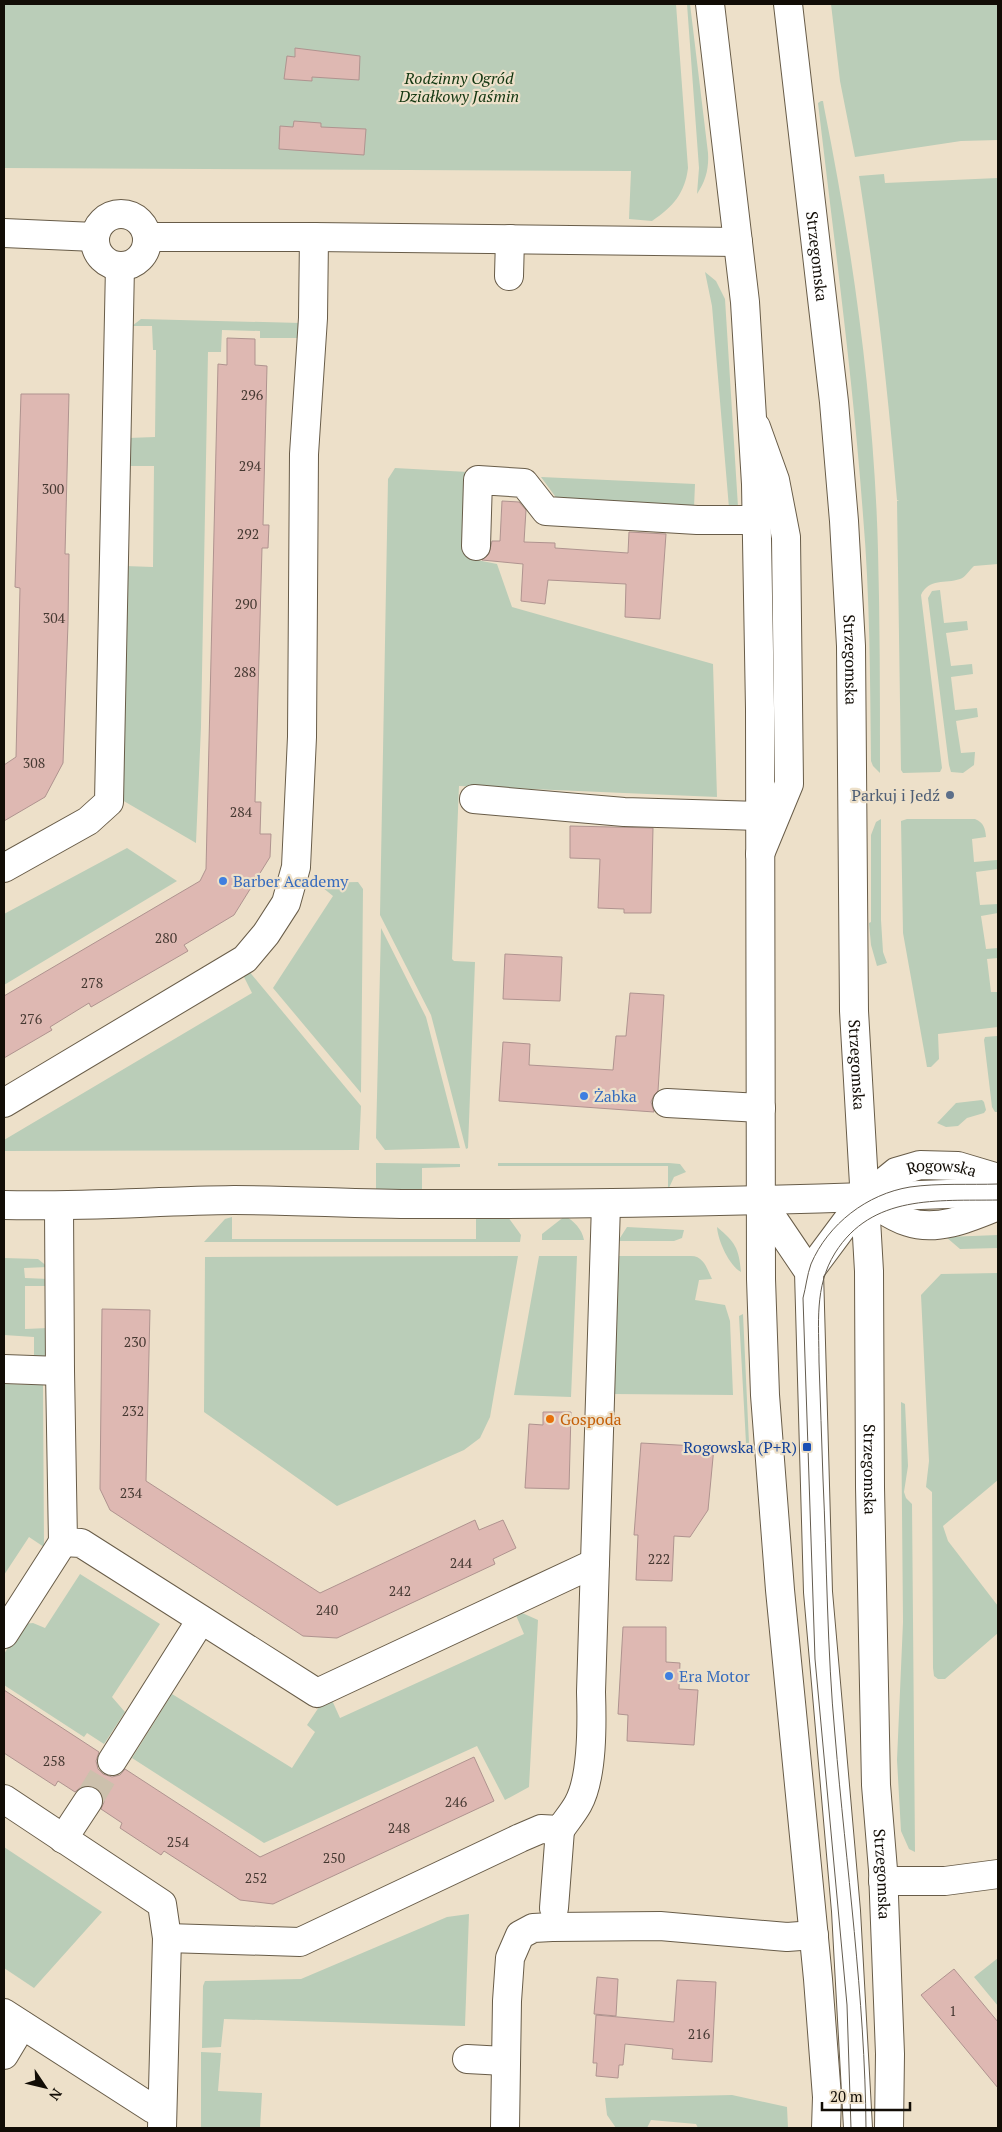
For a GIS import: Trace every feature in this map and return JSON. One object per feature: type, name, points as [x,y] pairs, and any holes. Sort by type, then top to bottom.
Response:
[{"type":"main road","points":[[710,4],[738,242],[749,351],[753,419],[760,816],[761,1201],[765,1395],[780,1590],[814,1935],[827,2097],[826,2128]]},
{"type":"main road","name":"Strzegomska","points":[[788,4],[834,402],[844,521],[851,646],[854,1011],[869,1282],[870,1496],[876,1785],[883,1881],[890,2054],[889,2128]]},
{"type":"main road","points":[[118,213],[128,214],[137,219],[144,227],[147,237],[146,247],[142,256],[134,263],[120,266],[104,260],[98,253],[95,237],[100,223],[108,216],[118,213]]},
{"type":"main road","points":[[4,233],[95,237]]},
{"type":"main road","points":[[147,237],[510,238],[738,242]]},
{"type":"main road","points":[[4,1103],[246,959],[266,934],[286,903],[296,867],[302,737],[304,454],[313,318],[314,237]]},
{"type":"main road","points":[[509,276],[510,238]]},
{"type":"main road","points":[[4,868],[88,821],[109,802],[120,266]]},
{"type":"main road","points":[[753,419],[775,480],[786,537],[789,784],[759,854]]},
{"type":"main road","points":[[476,546],[478,480],[524,483],[546,511],[697,520],[756,520]]},
{"type":"main road","points":[[474,799],[624,812],[760,816]]},
{"type":"main road","points":[[667,1103],[761,1108]]},
{"type":"main road","name":"Rogowska","points":[[809,1272],[864,1198],[896,1172],[920,1165],[958,1166],[998,1178]]},
{"type":"main road","points":[[4,1205],[59,1206],[233,1200],[416,1204],[606,1204],[864,1198],[998,1192]]},
{"type":"main road","points":[[864,1198],[906,1221],[919,1224],[958,1222],[998,1206]]},
{"type":"main road","points":[[761,1201],[809,1272],[818,1592],[846,1911],[858,2128]]},
{"type":"main road","points":[[554,1908],[560,1830],[578,1803],[585,1782],[592,1729],[591,1692],[606,1204]]},
{"type":"main road","points":[[4,1634],[63,1542],[59,1206]]},
{"type":"main road","points":[[4,1369],[60,1371]]},
{"type":"main road","points":[[63,1542],[80,1543],[317,1693],[595,1563]]},
{"type":"main road","points":[[112,1760],[201,1620]]},
{"type":"main road","points":[[4,1799],[162,1904],[167,1938],[162,2119]]},
{"type":"main road","points":[[64,1839],[88,1801]]},
{"type":"main road","points":[[167,1938],[300,1942],[520,1838],[541,1829],[560,1830]]},
{"type":"main road","points":[[883,1881],[935,1882],[998,1874]]},
{"type":"main road","points":[[504,2128],[510,1958],[520,1935],[533,1928],[660,1926],[787,1936],[814,1935]]},
{"type":"main road","points":[[4,2055],[13,2019],[153,2109],[162,2119]]},
{"type":"main road","points":[[467,2059],[505,2061]]},
{"type":"green space","name":"Rodzinny Ogród Działkowy Jaśmin","points":[[4,4],[676,4],[688,168],[684,185],[672,205],[652,221],[629,219],[631,171],[4,168]]},
{"type":"green space","points":[[687,4],[690,4],[708,153],[706,174],[697,194],[699,168]]},
{"type":"green space","points":[[831,4],[998,4],[998,140],[961,141],[855,157],[840,81]]},
{"type":"green space","points":[[823,101],[853,272],[872,438],[878,550],[880,773],[871,761],[868,607],[863,515],[849,361],[818,103]]},
{"type":"green space","points":[[884,174],[885,183],[998,178],[998,564],[974,566],[962,578],[938,582],[928,586],[921,595],[942,768],[940,772],[903,773],[901,770],[897,501],[899,501],[897,500],[886,378],[859,176]]},
{"type":"green space","points":[[705,272],[716,281],[725,299],[738,507],[729,508],[712,306]]},
{"type":"green space","points":[[141,319],[301,323],[301,338],[260,338],[260,331],[222,330],[221,352],[208,352],[201,727],[196,843],[122,800],[125,566],[153,567],[154,466],[128,466],[128,438],[155,437],[156,350],[153,350],[152,326],[132,326]]},
{"type":"green space","points":[[395,468],[468,472],[467,558],[497,564],[512,607],[713,664],[717,797],[459,786],[452,959],[454,961],[475,962],[468,1148],[466,1149],[431,1015],[380,915],[388,479]]},
{"type":"green space","points":[[541,477],[695,484],[694,508],[560,503]]},
{"type":"green space","points":[[940,590],[944,623],[967,621],[968,630],[946,633],[951,666],[972,664],[973,674],[951,677],[955,710],[977,708],[978,717],[956,721],[961,753],[975,752],[974,765],[963,773],[951,772],[949,765],[928,598],[932,591]]},
{"type":"green space","points":[[881,819],[881,920],[883,952],[887,963],[877,966],[871,945],[869,923],[871,922],[871,835],[876,822]]},
{"type":"green space","points":[[907,819],[975,819],[984,826],[986,837],[972,839],[974,862],[997,860],[998,869],[976,872],[980,905],[998,904],[998,913],[981,916],[986,949],[998,948],[998,958],[987,959],[991,992],[998,992],[998,1027],[938,1034],[939,1059],[931,1067],[927,1067],[903,933],[901,821]]},
{"type":"green space","points":[[127,848],[177,881],[4,985],[4,914]]},
{"type":"green space","points":[[358,882],[363,889],[361,1093],[273,988],[333,896],[317,883]]},
{"type":"green space","points":[[381,928],[426,1017],[460,1148],[385,1150],[376,1138]]},
{"type":"green space","points":[[248,970],[361,1106],[359,1150],[4,1151],[4,1140],[252,993],[243,975]]},
{"type":"green space","points":[[997,1036],[998,1112],[995,1112],[992,1107],[984,1040],[985,1037]]},
{"type":"green space","points":[[982,1100],[986,1110],[984,1113],[967,1118],[958,1126],[946,1127],[937,1123],[956,1103]]},
{"type":"green space","points":[[376,1163],[460,1164],[460,1167],[422,1168],[422,1190],[376,1191]]},
{"type":"green space","points":[[498,1163],[669,1163],[680,1164],[686,1172],[674,1177],[668,1190],[668,1166],[498,1166]]},
{"type":"green space","points":[[476,1216],[508,1217],[521,1235],[520,1242],[204,1242],[225,1219],[232,1217],[232,1239],[476,1239]]},
{"type":"green space","points":[[565,1216],[577,1226],[584,1240],[542,1240],[542,1234]]},
{"type":"green space","points":[[627,1227],[684,1230],[682,1238],[674,1241],[618,1241]]},
{"type":"green space","points":[[717,1227],[735,1246],[741,1272],[732,1264],[725,1252],[719,1239]]},
{"type":"green space","points":[[998,1235],[998,1248],[960,1249],[946,1237]]},
{"type":"green space","points":[[518,1256],[490,1417],[480,1438],[464,1450],[337,1506],[204,1412],[205,1257]]},
{"type":"green space","points":[[539,1256],[577,1256],[571,1397],[514,1395]]},
{"type":"green space","points":[[615,1256],[691,1256],[702,1261],[712,1279],[699,1280],[695,1300],[725,1305],[730,1321],[733,1395],[612,1394]]},
{"type":"green space","points":[[4,1258],[38,1259],[48,1267],[24,1268],[25,1278],[49,1279],[49,1286],[25,1286],[25,1329],[48,1328],[48,1354],[43,1359],[34,1359],[34,1337],[4,1335]]},
{"type":"green space","points":[[998,1273],[998,1480],[943,1526],[948,1541],[998,1606],[998,1633],[945,1679],[938,1679],[934,1676],[933,1668],[932,1492],[926,1487],[929,1461],[921,1295],[941,1274]]},
{"type":"green space","points":[[743,1314],[749,1443],[746,1443],[739,1316]]},
{"type":"green space","points":[[4,1384],[43,1385],[44,1547],[29,1537],[4,1575]]},
{"type":"green space","points":[[901,1402],[905,1404],[908,1466],[904,1492],[906,1498],[912,1504],[915,1852],[909,1849],[901,1831],[897,1760],[903,1622]]},
{"type":"green space","points":[[80,1574],[160,1624],[112,1697],[125,1712],[104,1744],[87,1733],[84,1737],[4,1685],[4,1654],[23,1624],[33,1623],[45,1628]]},
{"type":"green space","points":[[520,1612],[538,1620],[529,1787],[505,1800],[477,1746],[264,1843],[132,1758],[172,1694],[292,1768],[315,1732],[307,1725],[323,1701],[331,1698],[340,1718],[524,1634],[515,1613]]},
{"type":"green space","points":[[4,1847],[102,1912],[34,1988],[4,1968]]},
{"type":"green space","points":[[469,1914],[465,2026],[224,2019],[221,2047],[202,2048],[203,1986],[205,1981],[301,1979],[447,1917]]},
{"type":"green space","points":[[998,1958],[998,2006],[974,1977]]},
{"type":"green space","points":[[201,2052],[221,2053],[218,2091],[262,2093],[260,2128],[201,2128]]},
{"type":"green space","points":[[732,2095],[787,2107],[788,2128],[698,2128],[696,2124],[651,2120],[647,2128],[616,2128],[607,2115],[605,2098]]},
{"type":"building","points":[[295,48],[360,56],[359,80],[312,77],[312,81],[284,79],[287,56],[295,57]]},
{"type":"building","points":[[294,121],[321,123],[321,127],[366,129],[364,155],[279,149],[280,126],[293,127]]},
{"type":"building","points":[[227,338],[255,339],[255,365],[267,366],[263,525],[269,525],[268,548],[262,548],[255,802],[261,802],[260,834],[271,834],[270,857],[234,915],[184,945],[188,951],[91,1007],[89,1003],[50,1027],[52,1030],[4,1058],[4,996],[200,881],[206,869],[218,364],[227,365]]},
{"type":"building","points":[[21,394],[69,394],[65,554],[69,554],[68,623],[63,763],[45,797],[4,821],[4,765],[16,757],[20,588],[15,587]]},
{"type":"building","points":[[502,501],[519,502],[526,510],[524,542],[555,543],[555,548],[628,553],[629,532],[666,534],[660,619],[625,617],[626,584],[548,580],[545,604],[521,601],[523,564],[482,560],[489,554],[492,541],[500,541]]},
{"type":"building","points":[[570,826],[653,828],[651,913],[624,913],[624,909],[598,908],[600,859],[570,858]]},
{"type":"building","points":[[505,954],[562,957],[560,1001],[503,999]]},
{"type":"building","points":[[630,993],[664,995],[658,1091],[651,1102],[654,1112],[499,1101],[503,1042],[530,1044],[529,1065],[613,1070],[616,1036],[626,1036]]},
{"type":"building","points":[[102,1309],[150,1310],[146,1481],[320,1593],[475,1520],[479,1530],[503,1520],[516,1548],[493,1559],[495,1564],[337,1638],[303,1636],[110,1510],[100,1489]]},
{"type":"building","points":[[543,1412],[571,1412],[569,1489],[525,1488],[529,1424],[543,1425]]},
{"type":"building","points":[[641,1443],[714,1447],[708,1510],[690,1537],[674,1536],[672,1581],[636,1580],[638,1535],[634,1535]]},
{"type":"building","points":[[623,1627],[666,1627],[666,1662],[680,1663],[679,1689],[698,1690],[694,1745],[627,1741],[628,1715],[618,1714]]},
{"type":"building","points":[[4,1690],[99,1752],[96,1761],[98,1769],[103,1774],[112,1777],[120,1775],[125,1769],[260,1857],[474,1757],[494,1801],[273,1904],[240,1900],[164,1851],[161,1855],[120,1828],[122,1823],[101,1809],[104,1802],[102,1794],[96,1788],[89,1785],[81,1787],[75,1792],[58,1781],[55,1786],[4,1753]]},
{"type":"building","points":[[954,1969],[998,2022],[998,2088],[921,1995]]},
{"type":"building","points":[[597,1977],[618,1979],[616,2016],[594,2014]]},
{"type":"building","points":[[677,1980],[716,1982],[712,2062],[672,2059],[673,2049],[625,2044],[623,2065],[619,2065],[618,2078],[596,2076],[597,2063],[593,2063],[596,2015],[674,2022]]},
{"type":"tunnel","points":[[88,1801],[112,1761]]},
{"type":"tram line","points":[[851,2128],[847,2005],[815,1659],[803,1298],[811,1264],[818,1249],[838,1224],[864,1204],[879,1196],[910,1187],[998,1184]]},
{"type":"tram line","points":[[866,2128],[859,1981],[839,1784],[830,1671],[819,1362],[819,1306],[824,1279],[835,1253],[850,1234],[868,1220],[887,1211],[908,1205],[952,1200],[998,1200]]},
{"type":"place","name":"Parkuj i Jedź","points":[[950,795]]},
{"type":"place","name":"Barber Academy","points":[[223,881]]},
{"type":"place","name":"Żabka","points":[[584,1096]]},
{"type":"place","name":"Gospoda","points":[[550,1419]]},
{"type":"place","name":"Rogowska (P+R)","points":[[807,1447]]},
{"type":"place","name":"Era Motor","points":[[669,1676]]}]
